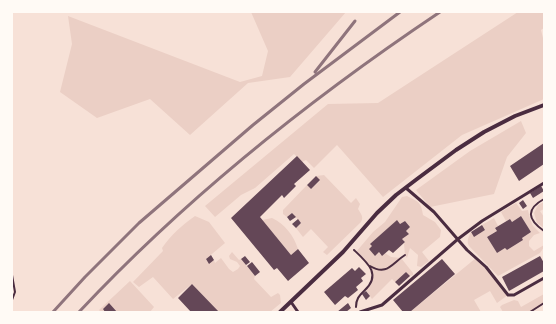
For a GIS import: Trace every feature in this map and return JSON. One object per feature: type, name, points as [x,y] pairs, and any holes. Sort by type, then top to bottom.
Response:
[{"type":"street","points":[[280,312],[349,245],[377,213],[406,188],[456,150],[484,132],[515,116],[544,105]]},
{"type":"lane","points":[[358,312],[382,305],[458,239],[482,221],[544,183]]},
{"type":"lane","points":[[406,188],[434,212],[467,250],[486,267],[508,295],[514,294],[544,278]]},
{"type":"lane","points":[[291,302],[298,312]]},
{"type":"path","points":[[544,199],[533,206],[531,211],[535,224],[544,231]]},
{"type":"path","points":[[349,245],[370,266],[377,269],[389,269],[405,255]]},
{"type":"path","points":[[358,312],[356,303],[358,297],[371,284],[372,275],[370,266]]},
{"type":"path","points":[[12,275],[15,292],[12,300]]},
{"type":"path","points":[[530,312],[544,303]]},
{"type":"shaded area","points":[[251,12],[346,12],[290,77],[248,83],[190,135],[150,99],[97,118],[60,92],[72,44],[68,16],[240,82],[262,76],[268,51]]},
{"type":"shaded area","points":[[518,12],[544,12],[544,28],[541,30],[544,42],[544,99],[462,135],[383,197],[337,145],[314,168],[306,160],[302,162],[294,154],[255,188],[241,195],[215,217],[205,206],[328,104],[378,103]]},
{"type":"shaded area","points":[[521,121],[526,133],[507,157],[494,194],[430,207],[416,190],[470,151]]},
{"type":"shaded area","points":[[324,175],[351,203],[356,198],[360,204],[358,209],[362,216],[361,222],[327,255],[323,252],[328,247],[311,229],[303,237],[296,228],[301,223],[292,213],[287,217],[283,214],[283,210],[307,185],[311,189],[320,181],[316,176]]},
{"type":"shaded area","points":[[407,196],[418,202],[423,215],[435,222],[441,230],[440,237],[422,252],[429,261],[421,267],[417,266],[418,255],[410,248],[407,258],[405,255],[405,242],[402,239],[408,234],[406,231],[410,227],[405,221],[400,224],[397,220],[371,244],[382,256],[385,253],[391,257],[401,258],[413,275],[410,276],[406,272],[395,282],[392,279],[372,299],[366,290],[372,279],[372,274],[368,265],[356,252],[373,232],[385,222],[402,197]]},
{"type":"shaded area","points":[[544,202],[544,209],[540,211],[544,217],[544,228],[537,223],[534,213],[538,205]]},
{"type":"shaded area","points":[[516,203],[522,211],[528,210],[533,226],[540,233],[534,235],[529,241],[529,246],[534,251],[544,245],[544,247],[540,253],[498,276],[469,246],[468,239],[471,232],[474,236],[485,230],[482,225],[494,218],[498,226],[495,228],[497,231],[487,237],[497,253],[505,248],[507,250],[523,240],[522,238],[531,232],[521,216],[512,222],[510,219],[506,221],[501,212]]},
{"type":"shaded area","points":[[195,216],[209,222],[225,243],[206,259],[209,263],[214,260],[215,263],[221,258],[233,272],[240,266],[237,262],[230,259],[229,256],[232,252],[239,260],[241,259],[255,276],[254,279],[271,297],[278,293],[280,295],[281,303],[270,312],[218,312],[192,284],[173,299],[153,277],[139,287],[133,282],[163,251],[162,248],[165,243]]},
{"type":"shaded area","points":[[272,218],[285,227],[294,240],[298,249],[291,255],[262,220]]},
{"type":"shaded area","points":[[476,258],[486,267],[508,295],[497,303],[490,291],[474,300],[481,312],[410,312]]},
{"type":"shaded area","points":[[130,281],[154,307],[150,312],[101,312],[99,310]]},
{"type":"shaded area","points":[[544,294],[544,303],[530,312],[503,312],[500,307],[514,300],[518,301],[521,307]]},
{"type":"building","points":[[544,143],[544,164],[519,181],[510,166]]},
{"type":"building","points":[[297,156],[310,170],[294,184],[296,186],[284,198],[282,195],[260,217],[291,255],[298,249],[309,263],[288,281],[277,268],[274,270],[231,218]]},
{"type":"building","points":[[316,176],[320,180],[311,189],[307,185]]},
{"type":"building","points":[[541,186],[544,191],[533,198],[530,193]]},
{"type":"building","points":[[523,200],[527,206],[523,209],[519,203]]},
{"type":"building","points":[[292,213],[296,217],[290,221],[287,217]]},
{"type":"building","points":[[521,216],[531,232],[522,238],[523,240],[507,250],[505,248],[497,253],[487,237],[497,231],[495,228],[510,219],[512,222]]},
{"type":"building","points":[[298,219],[301,223],[296,228],[292,224]]},
{"type":"building","points":[[397,220],[400,224],[405,221],[410,227],[406,231],[409,234],[402,239],[405,242],[393,253],[389,250],[382,256],[379,252],[375,256],[369,249],[372,246],[370,244]]},
{"type":"building","points":[[482,225],[485,230],[474,237],[471,232]]},
{"type":"building","points":[[211,255],[214,260],[209,264],[206,259]]},
{"type":"building","points":[[245,256],[250,262],[246,265],[241,259]]},
{"type":"building","points":[[540,256],[544,263],[544,271],[509,291],[502,277]]},
{"type":"building","points":[[442,259],[455,274],[410,312],[403,312],[393,300]]},
{"type":"building","points":[[252,262],[260,272],[255,276],[247,266]]},
{"type":"building","points":[[359,267],[366,274],[361,278],[363,281],[356,287],[358,290],[348,298],[345,296],[335,305],[324,292],[352,268],[355,271]]},
{"type":"building","points":[[406,272],[410,276],[399,286],[395,282]]},
{"type":"building","points":[[192,284],[219,312],[191,312],[178,298]]},
{"type":"building","points":[[366,291],[370,296],[366,300],[362,294]]},
{"type":"building","points":[[109,303],[117,312],[105,312],[103,309]]},
{"type":"building","points":[[348,303],[351,308],[346,312],[337,312]]},
{"type":"railway","points":[[53,312],[85,277],[139,223],[253,125],[304,84],[400,12]]},
{"type":"railway","points":[[79,312],[120,270],[206,189],[344,79],[440,12]]},
{"type":"railway","points":[[315,72],[355,21]]}]
